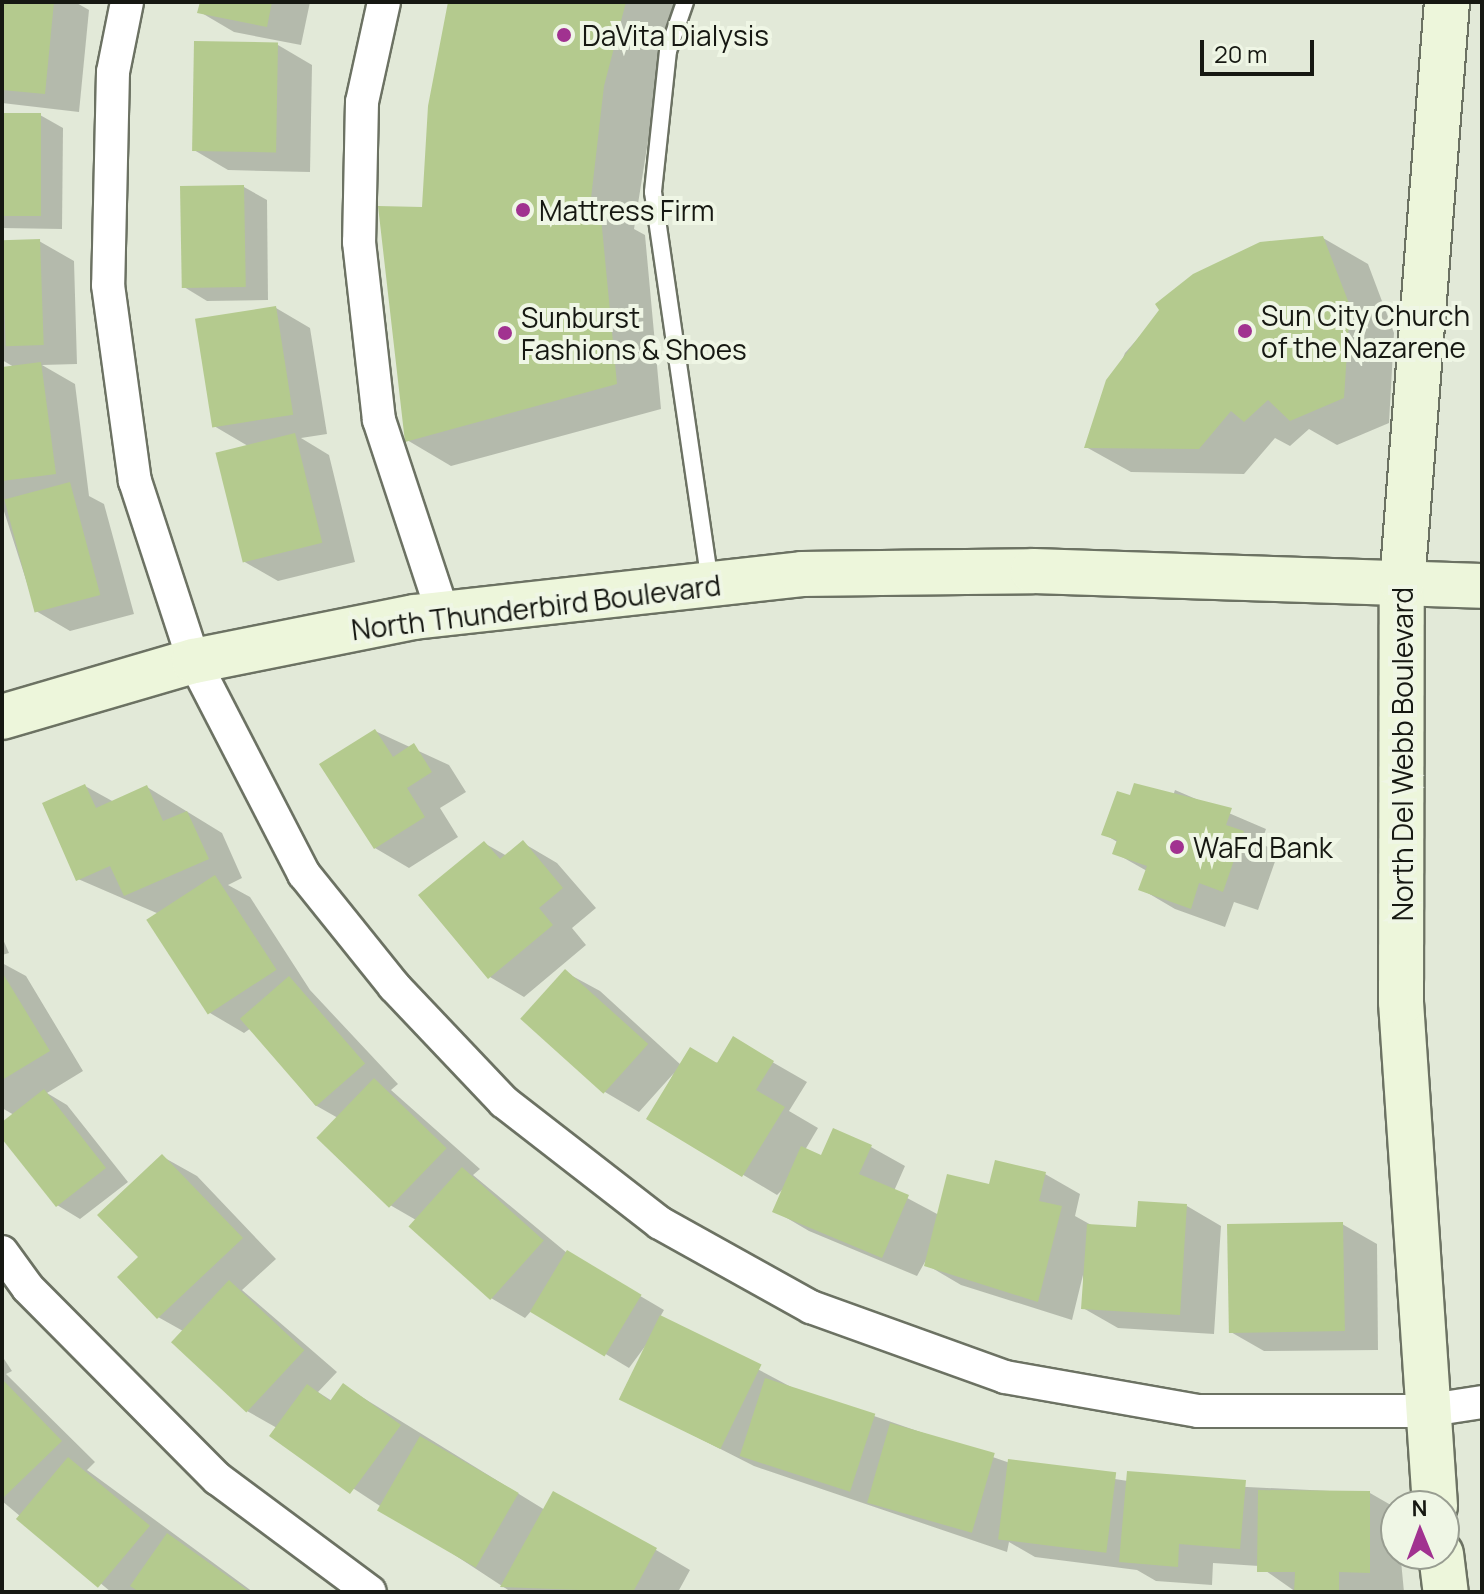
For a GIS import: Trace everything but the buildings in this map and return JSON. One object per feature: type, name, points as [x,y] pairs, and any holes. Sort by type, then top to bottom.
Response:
[{"type":"street","points":[[127,2],[113,72],[108,285],[135,481],[194,661],[304,874],[394,986],[504,1102],[660,1223],[811,1307],[1005,1377],[1198,1411],[1424,1411],[1482,1402]]},
{"type":"street","points":[[384,2],[362,102],[359,242],[379,420],[443,614]]},
{"type":"street","name":"North Del Webb Boulevard","points":[[1433,1490],[1424,1411],[1401,1002],[1402,584],[1447,2]]},
{"type":"street","name":"North Thunderbird Boulevard","points":[[2,717],[194,661],[443,614],[802,574],[1033,571],[1482,586]]},
{"type":"street","points":[[2,1252],[28,1288],[218,1479],[370,1592]]},
{"type":"street","points":[[1443,1570],[1446,1592]]},
{"type":"lane","points":[[685,2],[668,51],[653,192],[710,584]]},
{"type":"place","name":"DaVita Dialysis","points":[[564,35]]},
{"type":"place","name":"Mattress Firm","points":[[523,210]]},
{"type":"place","name":"Sun City Church of the Nazarene","points":[[1245,331]]},
{"type":"place","name":"Sunburst Fashions & Shoes","points":[[505,333]]},
{"type":"place","name":"WaFd Bank","points":[[1177,847]]}]
